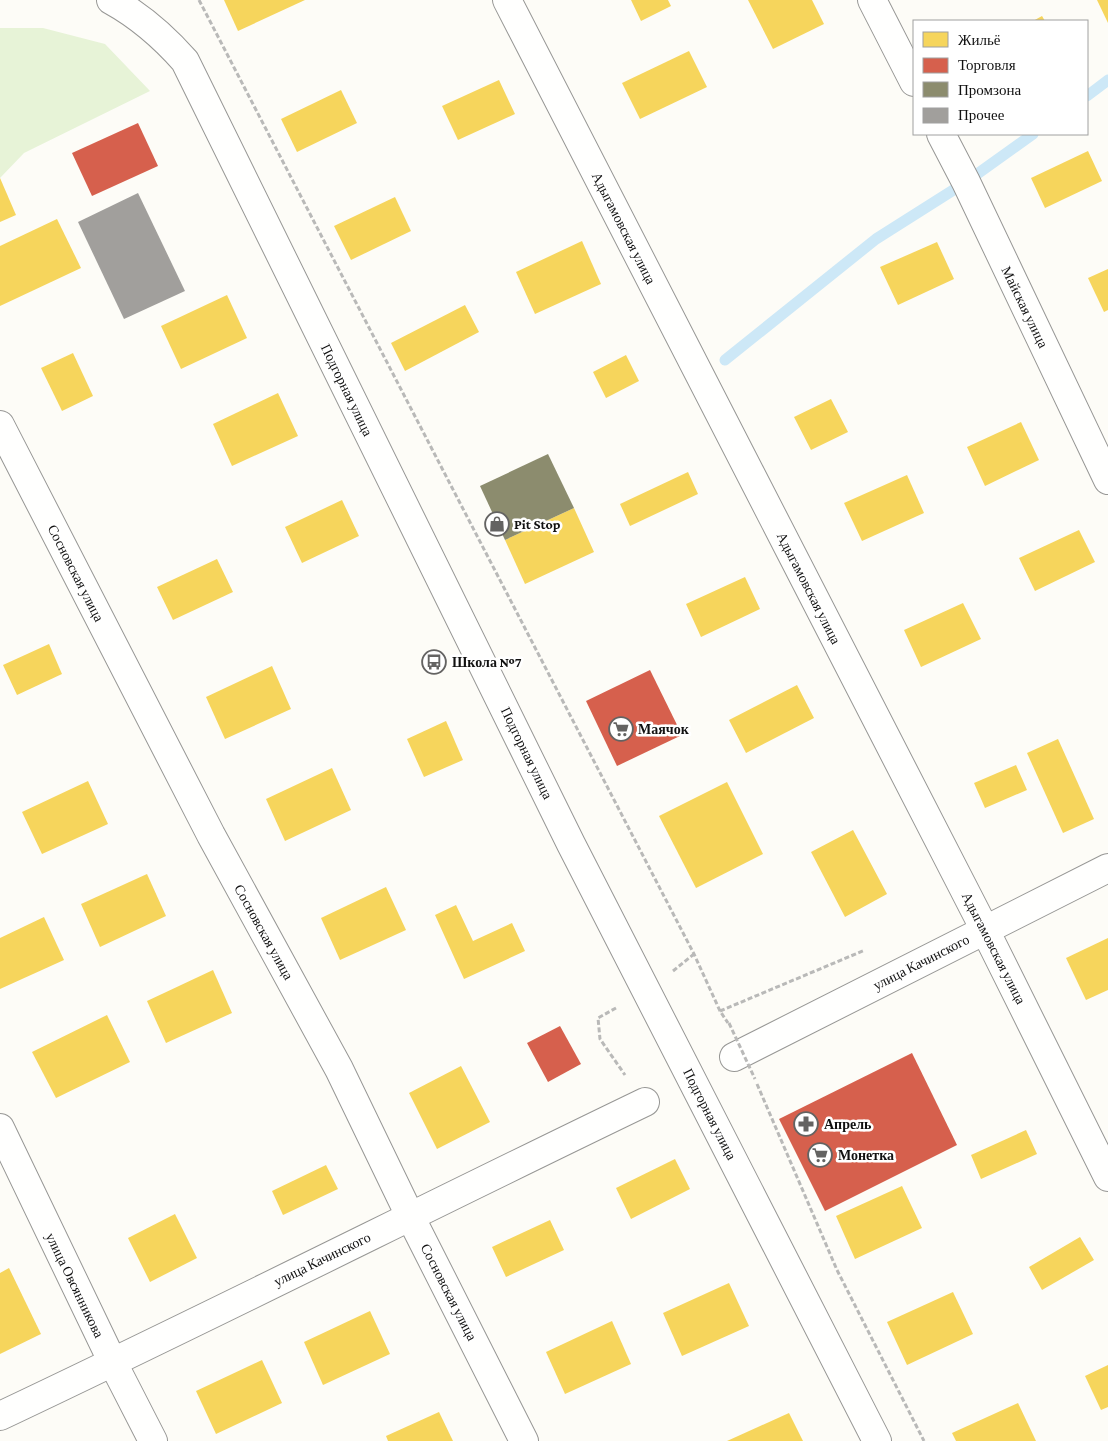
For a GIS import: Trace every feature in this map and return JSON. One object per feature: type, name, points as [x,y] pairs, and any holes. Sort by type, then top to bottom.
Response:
[{"type":"street","name":"Подгорная улица","points":[[111,0],[131,11],[151,26],[185,61],[571,844],[877,1441]]},
{"type":"street","name":"Адыгамовская улица","points":[[507,0],[985,930],[1108,1177]]},
{"type":"street","points":[[872,0],[913,80]]},
{"type":"street","name":"Майская улица","points":[[941,135],[1108,480]]},
{"type":"street","name":"Сосновская улица","points":[[0,425],[211,835],[339,1069],[410,1216],[524,1441]]},
{"type":"street","name":"улица Качинского","points":[[734,1057],[1108,868]]},
{"type":"street","name":"улица Качинского","points":[[0,1416],[113,1363],[644,1102]]},
{"type":"street","name":"улица Овсянникова","points":[[0,1128],[113,1363],[153,1441]]},
{"type":"path","points":[[199,0],[689,946],[720,1012],[729,1023],[837,1270],[924,1441]]},
{"type":"path","points":[[720,1012],[873,946]]},
{"type":"green space","points":[[0,28],[43,28],[105,44],[150,91],[24,153],[0,178]]},
{"type":"building: Жильё","points":[[224,0],[305,0],[238,31]]},
{"type":"building: Жильё","points":[[631,0],[668,0],[671,6],[641,21]]},
{"type":"building: Жильё","points":[[748,0],[812,0],[824,24],[773,49]]},
{"type":"building: Жильё","points":[[1097,0],[1108,0],[1108,23]]},
{"type":"building: Жильё","points":[[1042,16],[1044,20],[1035,20]]},
{"type":"building: Жильё","points":[[689,51],[707,87],[640,119],[622,83]]},
{"type":"building: Жильё","points":[[499,80],[515,114],[458,140],[442,106]]},
{"type":"building: Жильё","points":[[341,90],[357,123],[297,152],[281,119]]},
{"type":"building: Жильё","points":[[1088,151],[1102,181],[1045,208],[1031,178]]},
{"type":"building: Жильё","points":[[0,178],[16,215],[0,222]]},
{"type":"building: Жильё","points":[[395,197],[411,231],[351,260],[334,226]]},
{"type":"building: Жильё","points":[[57,219],[81,268],[0,306],[0,246]]},
{"type":"building: Жильё","points":[[582,241],[601,284],[535,314],[516,272]]},
{"type":"building: Жильё","points":[[937,242],[954,279],[898,305],[880,267]]},
{"type":"building: Жильё","points":[[1108,269],[1108,310],[1104,312],[1088,278]]},
{"type":"building: Жильё","points":[[227,295],[247,338],[181,369],[161,326]]},
{"type":"building: Жильё","points":[[465,305],[479,332],[405,371],[391,343]]},
{"type":"building: Жильё","points":[[73,353],[93,396],[62,411],[41,368]]},
{"type":"building: Жильё","points":[[626,355],[639,381],[606,398],[593,372]]},
{"type":"building: Жильё","points":[[278,393],[298,436],[232,466],[213,424]]},
{"type":"building: Жильё","points":[[831,399],[848,432],[811,450],[794,417]]},
{"type":"building: Жильё","points":[[1021,422],[1039,460],[985,486],[967,447]]},
{"type":"building: Жильё","points":[[688,472],[698,494],[630,526],[620,504]]},
{"type":"building: Жильё","points":[[907,475],[924,513],[862,541],[844,503]]},
{"type":"building: Жильё","points":[[342,500],[359,536],[302,563],[285,527]]},
{"type":"building: Жильё","points":[[574,508],[594,552],[525,584],[505,540]]},
{"type":"building: Жильё","points":[[1079,530],[1095,562],[1035,591],[1019,558]]},
{"type":"building: Жильё","points":[[217,559],[233,592],[173,620],[157,587]]},
{"type":"building: Жильё","points":[[745,577],[760,609],[701,637],[686,604]]},
{"type":"building: Жильё","points":[[963,603],[981,639],[921,667],[904,630]]},
{"type":"building: Жильё","points":[[49,644],[62,674],[17,695],[3,665]]},
{"type":"building: Жильё","points":[[272,666],[291,709],[225,739],[206,697]]},
{"type":"building: Жильё","points":[[797,685],[814,718],[746,753],[729,720]]},
{"type":"building: Жильё","points":[[446,721],[463,760],[424,777],[407,739]]},
{"type":"building: Жильё","points":[[1058,739],[1094,819],[1063,833],[1027,753]]},
{"type":"building: Жильё","points":[[1016,765],[1027,790],[985,808],[974,783]]},
{"type":"building: Жильё","points":[[332,768],[351,810],[285,841],[266,799]]},
{"type":"building: Жильё","points":[[88,781],[108,824],[42,854],[22,812]]},
{"type":"building: Жильё","points":[[727,782],[763,854],[696,888],[659,816]]},
{"type":"building: Жильё","points":[[853,830],[887,894],[845,917],[811,852]]},
{"type":"building: Жильё","points":[[147,874],[166,916],[100,947],[81,904]]},
{"type":"building: Жильё","points":[[386,887],[406,930],[340,960],[321,918]]},
{"type":"building: Жильё","points":[[456,905],[473,941],[512,923],[525,951],[464,979],[435,915]]},
{"type":"building: Жильё","points":[[44,917],[64,960],[0,989],[0,938]]},
{"type":"building: Жильё","points":[[1108,938],[1108,990],[1086,1000],[1066,958]]},
{"type":"building: Жильё","points":[[213,970],[232,1013],[166,1043],[147,1001]]},
{"type":"building: Жильё","points":[[107,1015],[130,1062],[56,1098],[32,1052]]},
{"type":"building: Жильё","points":[[461,1066],[490,1122],[437,1149],[409,1093]]},
{"type":"building: Жильё","points":[[1026,1130],[1037,1154],[981,1179],[971,1155]]},
{"type":"building: Жильё","points":[[675,1159],[690,1189],[631,1219],[616,1188]]},
{"type":"building: Жильё","points":[[326,1165],[338,1189],[283,1215],[272,1191]]},
{"type":"building: Жильё","points":[[902,1186],[922,1228],[855,1259],[836,1216]]},
{"type":"building: Жильё","points":[[175,1214],[197,1258],[150,1282],[128,1238]]},
{"type":"building: Жильё","points":[[550,1220],[564,1250],[506,1277],[492,1247]]},
{"type":"building: Жильё","points":[[1080,1237],[1094,1260],[1042,1290],[1029,1267]]},
{"type":"building: Жильё","points":[[9,1268],[41,1334],[0,1354],[0,1273]]},
{"type":"building: Жильё","points":[[729,1283],[749,1326],[682,1356],[663,1313]]},
{"type":"building: Жильё","points":[[953,1292],[973,1334],[907,1365],[887,1322]]},
{"type":"building: Жильё","points":[[370,1311],[390,1354],[323,1385],[304,1342]]},
{"type":"building: Жильё","points":[[612,1321],[631,1364],[565,1394],[546,1352]]},
{"type":"building: Жильё","points":[[262,1360],[282,1403],[216,1434],[196,1391]]},
{"type":"building: Жильё","points":[[1108,1365],[1108,1407],[1101,1410],[1085,1376]]},
{"type":"building: Жильё","points":[[1018,1403],[1036,1441],[956,1441],[952,1433]]},
{"type":"building: Жильё","points":[[439,1412],[453,1441],[388,1441],[386,1436]]},
{"type":"building: Жильё","points":[[789,1413],[803,1441],[727,1441]]},
{"type":"building: Торговля","points":[[138,123],[158,166],[92,196],[72,153]]},
{"type":"building: Торговля","points":[[650,670],[682,735],[617,766],[586,701]]},
{"type":"building: Торговля","points":[[560,1026],[581,1064],[548,1082],[527,1043]]},
{"type":"building: Торговля","points":[[912,1053],[957,1145],[825,1211],[779,1119]]},
{"type":"building: Промзона","points":[[548,454],[574,508],[505,540],[480,486]]},
{"type":"building: Прочее","points":[[138,193],[185,291],[124,319],[78,222]]},
{"type":"waterway","points":[[1088,95],[1108,80]]},
{"type":"waterway","points":[[725,360],[876,239],[966,182],[1032,135]]},
{"type":"place","name":"Pit Stop","points":[[497,524]]},
{"type":"place","name":"Школа №7","points":[[434,662]]},
{"type":"place","name":"Маячок","points":[[621,729]]},
{"type":"place","name":"Апрель","points":[[806,1124]]},
{"type":"place","name":"Монетка","points":[[820,1155]]}]
